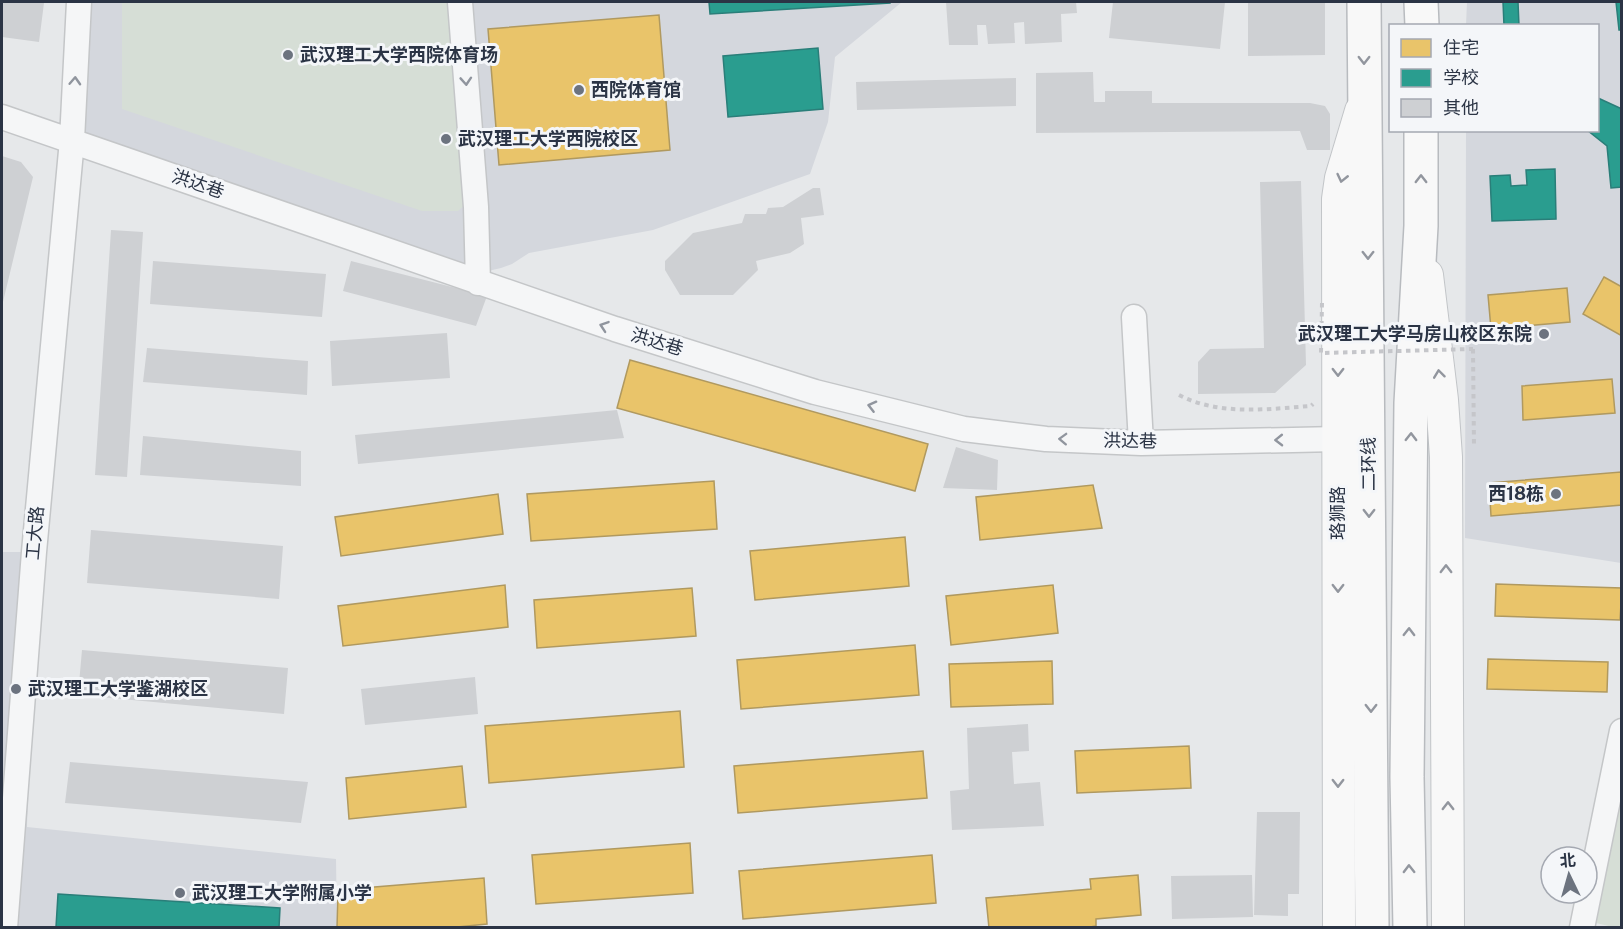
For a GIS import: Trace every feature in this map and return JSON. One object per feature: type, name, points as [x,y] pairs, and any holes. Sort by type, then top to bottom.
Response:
[{"type":"highway","name":"二环线","points":[[1364,2],[1368,238],[1372,927]]},
{"type":"highway","points":[[1410,927],[1407,777],[1411,403],[1421,226],[1421,132]]},
{"type":"main road","name":"珞狮路","points":[[1339,927],[1338,199],[1341,178],[1364,101]]},
{"type":"main road","points":[[1421,226],[1442,400],[1446,457],[1448,927]]},
{"type":"street","name":"工大路","points":[[5,927],[33,552],[72,140],[79,2]]},
{"type":"street","points":[[460,2],[476,207],[478,283]]},
{"type":"street","name":"洪达巷","points":[[2,117],[626,333],[815,392],[964,429],[1046,439],[1141,443],[1338,439]]},
{"type":"street","points":[[1134,317],[1141,443]]},
{"type":"street","points":[[1582,927],[1622,731]]},
{"type":"path","points":[[1322,303],[1322,363]]},
{"type":"path","points":[[1322,353],[1473,349],[1474,453]]},
{"type":"path","points":[[1179,395],[1192,402],[1214,408],[1258,409],[1311,406],[1317,400]]},
{"type":"shaded area","name":"武汉理工大学西院校区","points":[[70,2],[902,2],[835,57],[828,122],[810,174],[653,230],[529,253],[501,268],[462,277],[66,138]]},
{"type":"shaded area","name":"武汉理工大学西院体育场","points":[[122,2],[448,2],[468,202],[458,211],[422,211],[122,109]]},
{"type":"shaded area","name":"武汉理工大学马房山校区东院","points":[[1467,2],[1621,2],[1621,563],[1465,538],[1466,132],[1599,132],[1599,24],[1466,24]]},
{"type":"shaded area","name":"武汉理工大学附属小学","points":[[2,552],[34,552],[27,827],[336,859],[337,927],[2,927]]},
{"type":"shaded area","points":[[1621,785],[1621,927],[1583,920],[1587,905],[1599,905],[1599,863]]},
{"type":"building: 住宅","name":"西院体育馆","points":[[659,15],[670,150],[499,165],[488,29]]},
{"type":"building: 住宅","points":[[1604,277],[1622,287],[1622,336],[1583,314]]},
{"type":"building: 住宅","points":[[1567,288],[1570,322],[1491,329],[1488,295]]},
{"type":"building: 住宅","points":[[630,360],[928,444],[915,491],[617,408]]},
{"type":"building: 住宅","points":[[1612,379],[1615,413],[1523,420],[1522,386]]},
{"type":"building: 住宅","name":"西18栋","points":[[1621,472],[1622,505],[1491,516],[1489,483]]},
{"type":"building: 住宅","points":[[714,481],[717,529],[531,541],[527,494]]},
{"type":"building: 住宅","points":[[1093,485],[1102,528],[980,540],[976,497]]},
{"type":"building: 住宅","points":[[498,494],[503,534],[341,556],[335,517]]},
{"type":"building: 住宅","points":[[905,537],[909,586],[755,600],[750,551]]},
{"type":"building: 住宅","points":[[1496,584],[1622,588],[1620,620],[1495,616]]},
{"type":"building: 住宅","points":[[505,585],[508,627],[343,646],[338,606]]},
{"type":"building: 住宅","points":[[1053,585],[1058,633],[951,645],[946,596]]},
{"type":"building: 住宅","points":[[692,588],[696,636],[537,648],[534,600]]},
{"type":"building: 住宅","points":[[915,645],[919,695],[741,709],[737,660]]},
{"type":"building: 住宅","points":[[1488,659],[1608,662],[1607,692],[1487,689]]},
{"type":"building: 住宅","points":[[1052,661],[1053,704],[951,707],[949,664]]},
{"type":"building: 住宅","points":[[680,711],[684,767],[489,783],[485,726]]},
{"type":"building: 住宅","points":[[1189,746],[1191,788],[1077,793],[1075,751]]},
{"type":"building: 住宅","points":[[923,751],[927,798],[738,813],[734,766]]},
{"type":"building: 住宅","points":[[462,766],[466,807],[349,819],[346,778]]},
{"type":"building: 住宅","points":[[690,843],[693,893],[536,904],[532,855]]},
{"type":"building: 住宅","points":[[932,855],[936,903],[743,919],[739,871]]},
{"type":"building: 住宅","points":[[1138,875],[1141,915],[1096,919],[1096,926],[1084,928],[989,928],[986,898],[1091,889],[1090,879]]},
{"type":"building: 住宅","points":[[484,878],[487,924],[447,928],[337,928],[338,890]]},
{"type":"building: 学校","points":[[709,2],[890,2],[890,3],[710,14]]},
{"type":"building: 学校","points":[[1503,2],[1518,2],[1519,24],[1504,24]]},
{"type":"building: 学校","points":[[1616,2],[1622,2],[1622,30],[1619,30]]},
{"type":"building: 学校","points":[[818,48],[823,109],[728,117],[723,56]]},
{"type":"building: 学校","points":[[1599,98],[1622,109],[1622,187],[1611,188],[1607,146],[1590,132],[1599,132]]},
{"type":"building: 学校","points":[[1555,169],[1556,219],[1492,221],[1490,176],[1510,175],[1511,186],[1527,185],[1526,170]]},
{"type":"building: 学校","points":[[58,894],[280,908],[279,928],[56,927]]},
{"type":"building: 其他","points":[[2,2],[44,3],[39,42],[2,37]]},
{"type":"building: 其他","points":[[946,2],[1076,2],[1077,13],[1061,14],[1062,42],[1025,44],[1024,22],[1014,23],[1015,43],[988,44],[986,25],[977,25],[978,45],[949,45]]},
{"type":"building: 其他","points":[[1113,2],[1225,2],[1220,49],[1109,38]]},
{"type":"building: 其他","points":[[1248,2],[1325,2],[1325,55],[1248,56]]},
{"type":"building: 其他","points":[[1093,72],[1094,102],[1105,102],[1105,91],[1152,91],[1152,103],[1310,103],[1325,106],[1330,114],[1330,150],[1307,150],[1300,131],[1036,133],[1036,73]]},
{"type":"building: 其他","points":[[1016,78],[1016,106],[857,110],[856,82]]},
{"type":"building: 其他","points":[[2,156],[21,162],[33,177],[2,306]]},
{"type":"building: 其他","points":[[1301,181],[1306,365],[1275,393],[1198,394],[1198,362],[1210,349],[1264,348],[1260,182]]},
{"type":"building: 其他","points":[[813,188],[820,188],[824,215],[801,218],[804,244],[790,253],[756,261],[758,270],[733,295],[680,295],[665,270],[665,261],[693,233],[742,223],[745,214],[766,214],[768,208],[783,207]]},
{"type":"building: 其他","points":[[111,230],[143,232],[127,477],[95,475]]},
{"type":"building: 其他","points":[[153,261],[326,274],[322,317],[150,304]]},
{"type":"building: 其他","points":[[351,261],[487,296],[476,326],[343,291]]},
{"type":"building: 其他","points":[[447,333],[450,378],[332,386],[330,341]]},
{"type":"building: 其他","points":[[147,348],[308,361],[307,395],[143,382]]},
{"type":"building: 其他","points":[[617,410],[624,438],[358,464],[355,435]]},
{"type":"building: 其他","points":[[143,436],[301,451],[301,486],[140,475]]},
{"type":"building: 其他","points":[[956,447],[998,460],[997,490],[943,488]]},
{"type":"building: 其他","points":[[91,530],[283,546],[279,599],[87,583]]},
{"type":"building: 其他","points":[[82,650],[288,668],[284,714],[78,695]]},
{"type":"building: 其他","points":[[475,677],[478,714],[365,725],[361,689]]},
{"type":"building: 其他","points":[[1028,724],[1029,751],[1012,752],[1014,784],[1040,782],[1044,826],[952,830],[950,791],[969,789],[967,728]]},
{"type":"building: 其他","points":[[70,762],[308,782],[301,823],[65,803]]},
{"type":"building: 其他","points":[[1257,812],[1300,812],[1299,894],[1288,894],[1288,916],[1254,915]]},
{"type":"building: 其他","points":[[1252,875],[1253,917],[1172,919],[1171,876]]},
{"type":"place","name":"武汉理工大学西院体育场","points":[[288,55]]},
{"type":"place","name":"西院体育馆","points":[[579,90]]},
{"type":"place","name":"武汉理工大学西院校区","points":[[446,139]]},
{"type":"place","name":"武汉理工大学马房山校区东院","points":[[1544,334]]},
{"type":"place","name":"西18栋","points":[[1556,494]]},
{"type":"place","name":"武汉理工大学鉴湖校区","points":[[16,689]]},
{"type":"place","name":"武汉理工大学附属小学","points":[[180,893]]}]
